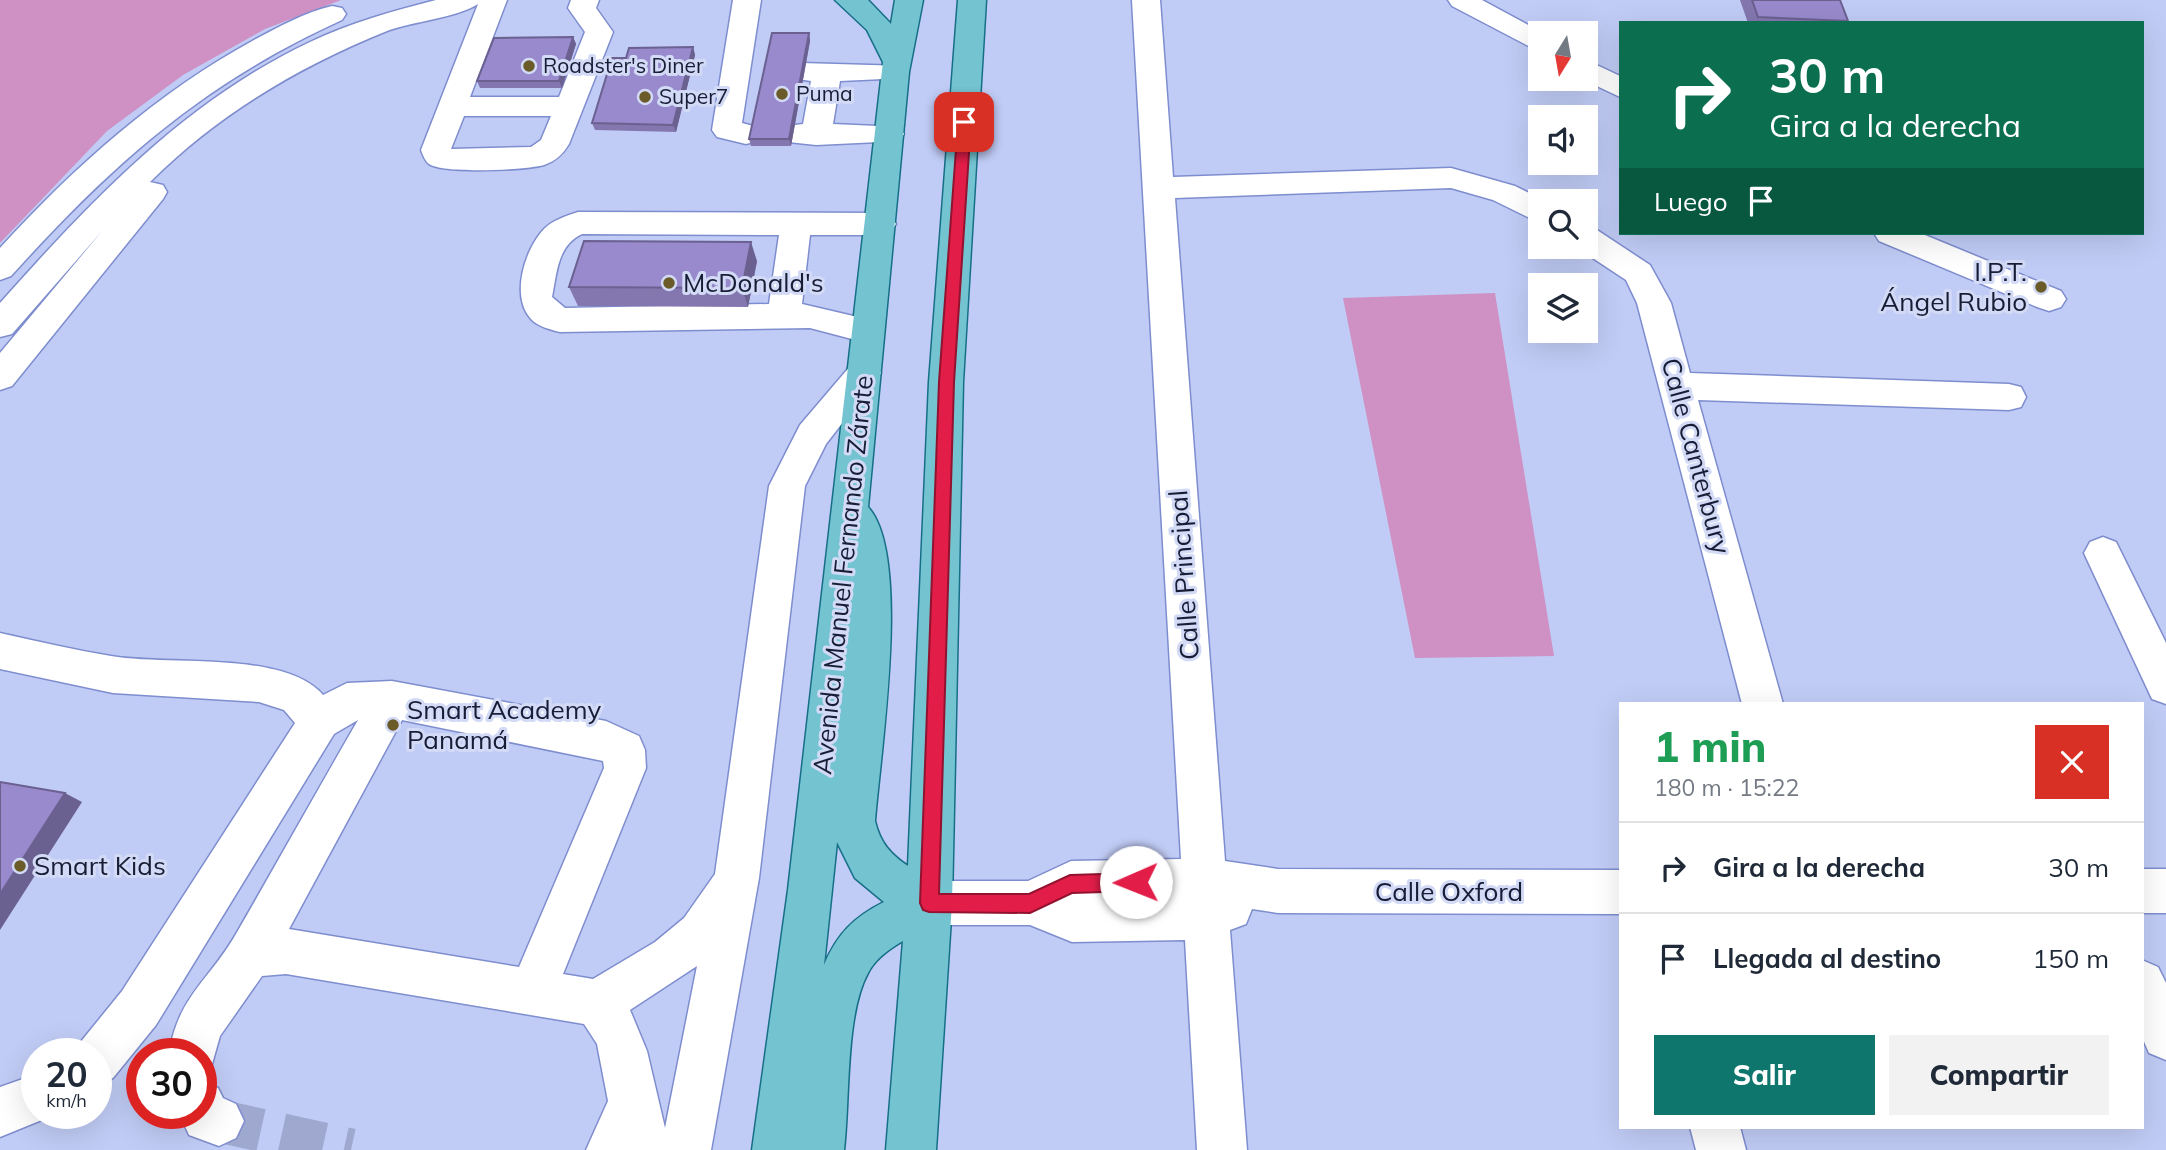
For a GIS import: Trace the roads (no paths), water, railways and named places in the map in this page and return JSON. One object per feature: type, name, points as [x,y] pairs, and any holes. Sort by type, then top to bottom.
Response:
[{"type":"main road","points":[[849,0],[873,17],[886,35],[896,67]]},
{"type":"main road","name":"Avenida Manuel Fernando Zárate","points":[[777,1150],[810,890],[896,67],[909,0]]},
{"type":"main road","points":[[911,1150],[929,903],[946,382],[968,6]]},
{"type":"main road","points":[[851,495],[872,570],[873,613],[853,821],[858,846],[874,871],[929,903]]},
{"type":"main road","points":[[819,1150],[835,996],[848,962],[866,938],[929,903]]},
{"type":"street","points":[[0,268],[115,149],[200,81],[279,35],[366,0]]},
{"type":"street","points":[[0,325],[74,240],[154,158],[230,96],[300,55],[382,21],[467,0]]},
{"type":"street","points":[[493,0],[436,150],[438,156],[445,159],[536,157],[554,144],[599,32],[582,8],[585,0]]},
{"type":"street","points":[[746,134],[727,130],[750,72],[747,0]]},
{"type":"street","name":"Calle Principal","points":[[1146,0],[1223,1150]]},
{"type":"street","points":[[1462,0],[1528,36]]},
{"type":"street","points":[[889,134],[803,134],[814,72],[896,67]]},
{"type":"street","points":[[1598,76],[1619,88]]},
{"type":"street","points":[[0,377],[230,96]]},
{"type":"street","points":[[452,107],[569,106]]},
{"type":"street","points":[[1159,188],[1451,178],[1504,192],[1528,205]]},
{"type":"street","points":[[867,331],[810,316],[560,320],[543,311],[536,297],[549,242],[559,229],[578,223],[795,230],[880,224]]},
{"type":"street","points":[[784,316],[795,230]]},
{"type":"street","points":[[1895,235],[2049,299]]},
{"type":"street","name":"Calle Canterbury","points":[[1598,246],[1639,273],[1654,303],[1762,702]]},
{"type":"street","points":[[686,1150],[737,878],[787,486],[813,435],[864,373]]},
{"type":"street","points":[[1676,386],[2009,397]]},
{"type":"street","points":[[2103,553],[2166,686]]},
{"type":"street","points":[[0,651],[113,675],[259,684],[298,696],[319,721]]},
{"type":"street","points":[[195,1038],[197,1027],[250,954],[392,699]]},
{"type":"street","points":[[112,1042],[139,1008],[319,721],[347,702],[392,699],[606,740],[624,750],[625,768],[531,993]]},
{"type":"street","points":[[250,954],[286,951],[597,1003],[671,958],[700,934],[737,878]]},
{"type":"street","name":"Calle Oxford","points":[[929,903],[1030,903],[1072,919],[1206,898],[1278,891],[1619,892]]},
{"type":"street","points":[[2144,891],[2166,891]]},
{"type":"street","points":[[2144,987],[2166,1036]]},
{"type":"street","points":[[597,1003],[616,1026],[626,1053],[633,1102],[648,1150]]},
{"type":"street","points":[[611,1150],[633,1102]]},
{"type":"street","points":[[0,1112],[21,1104]]},
{"type":"street","points":[[1716,1129],[1721,1150]]},
{"type":"tunnel","points":[[219,1121],[351,1150]]},
{"type":"place","name":"Roadster's Diner","points":[[529,66]]},
{"type":"place","name":"Puma","points":[[782,94]]},
{"type":"place","name":"Super7","points":[[645,97]]},
{"type":"place","name":"McDonald's","points":[[669,283]]},
{"type":"place","name":"I.P.T. Ángel Rubio","points":[[2041,287]]},
{"type":"place","name":"Smart Academy Panamá","points":[[393,725]]},
{"type":"place","name":"Smart Kids","points":[[20,866]]}]
